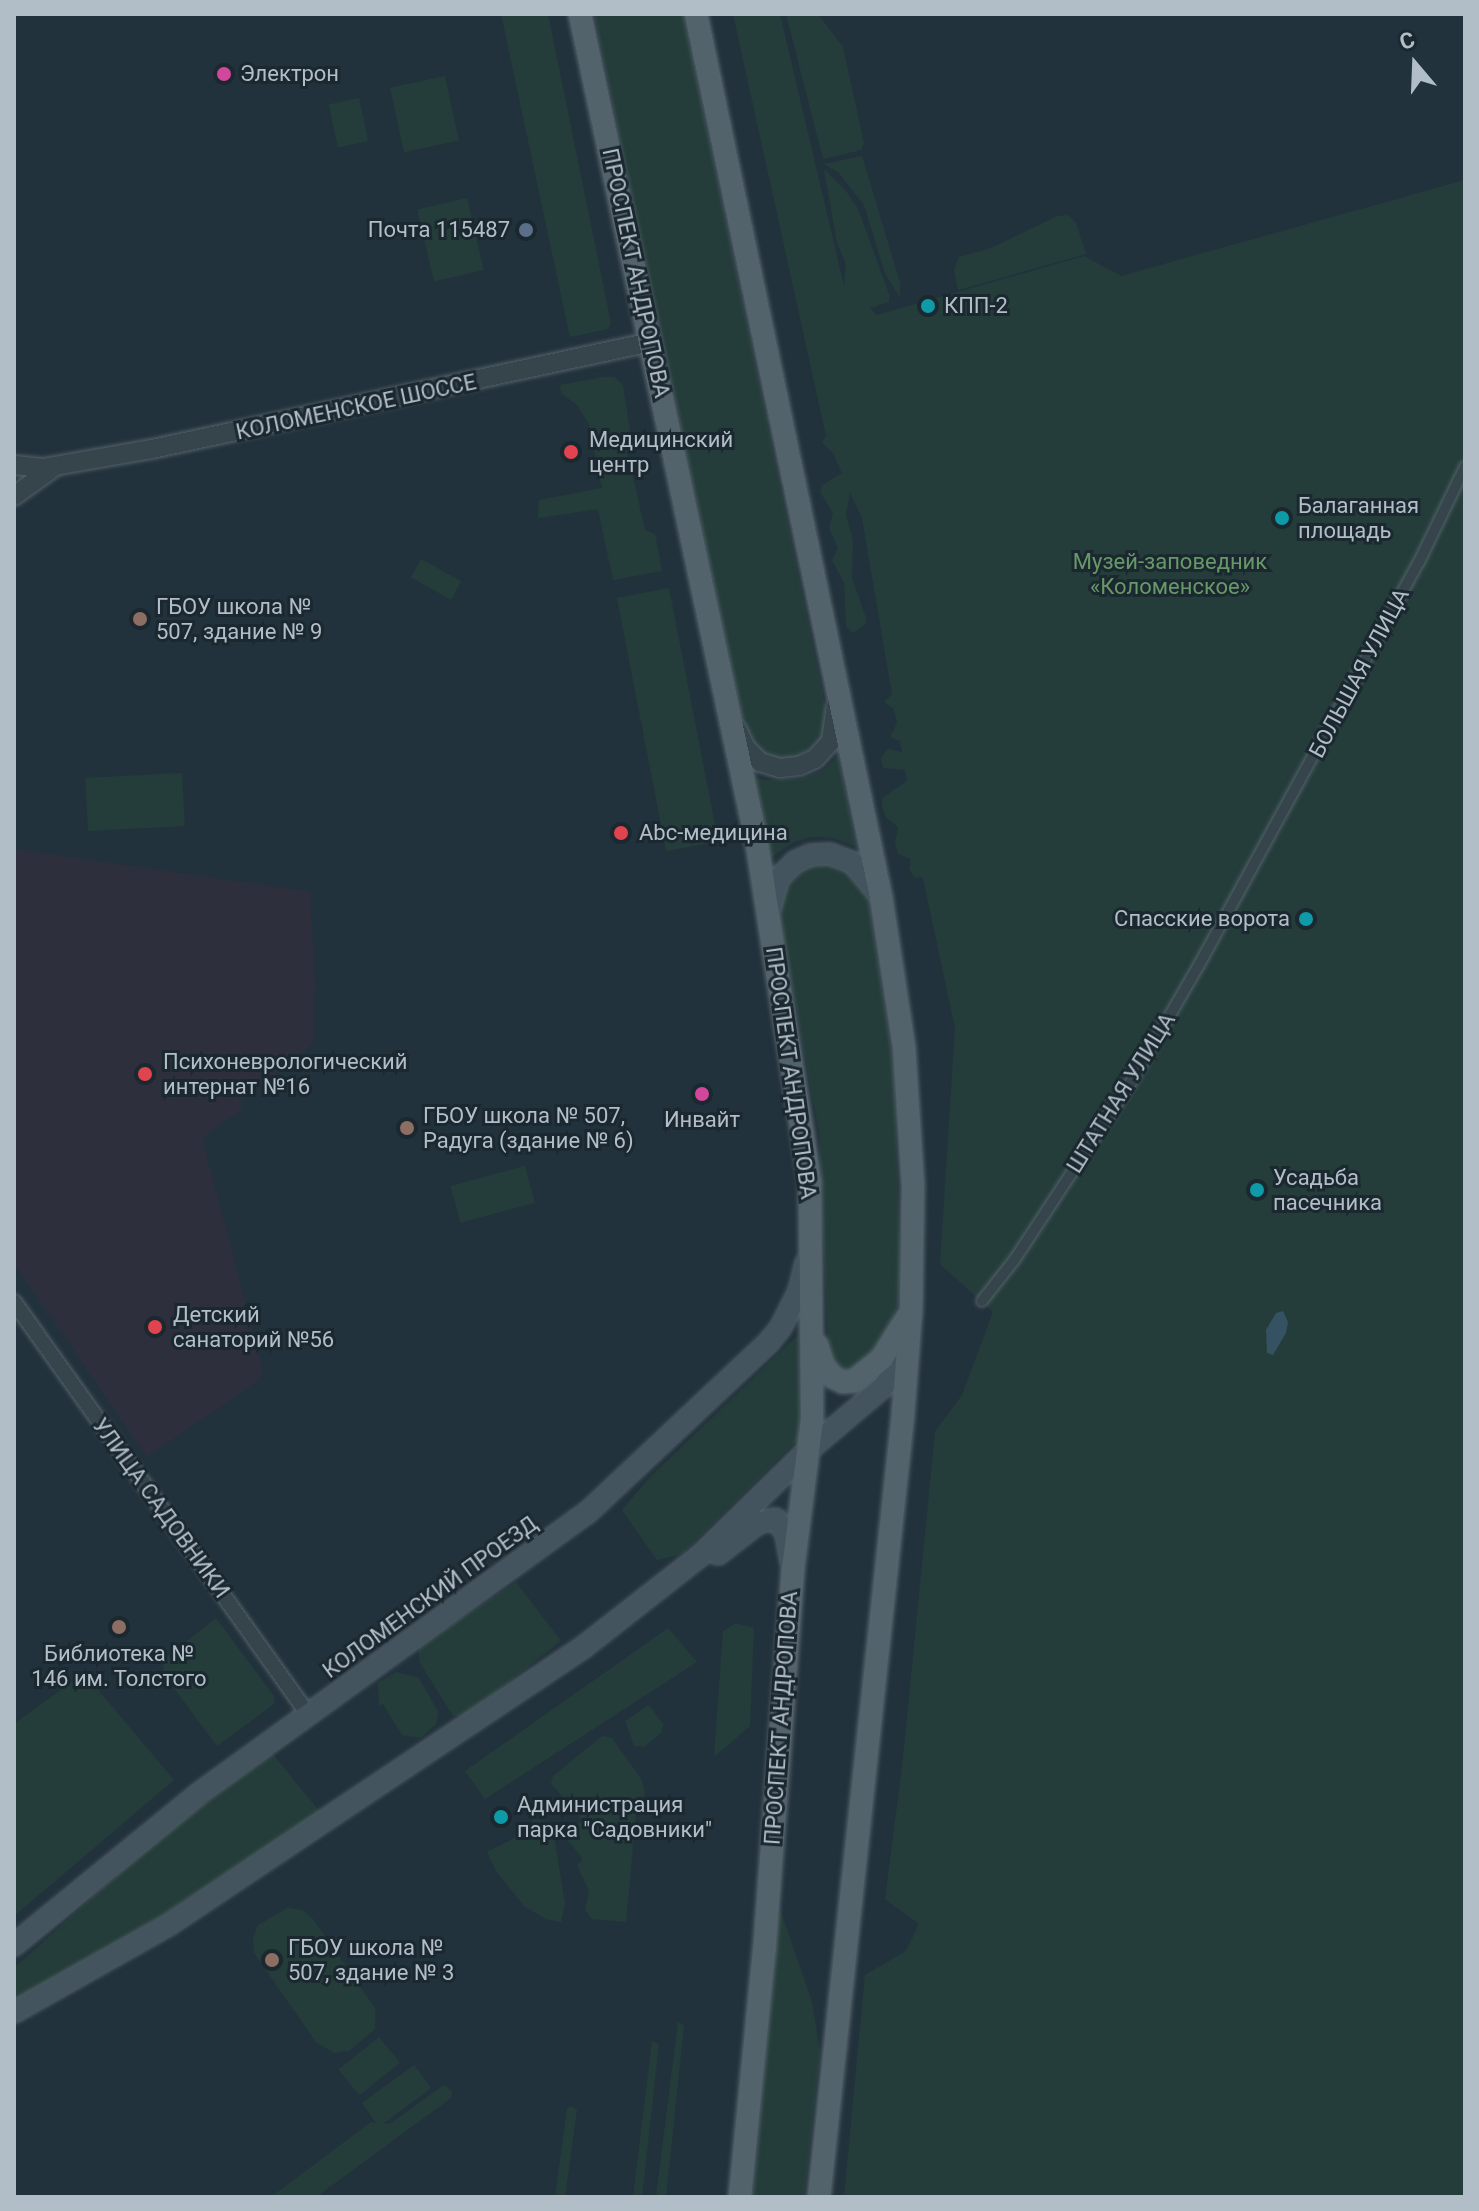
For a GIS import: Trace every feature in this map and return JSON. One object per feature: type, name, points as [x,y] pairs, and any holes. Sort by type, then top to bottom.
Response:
[{"type":"main road","name":"ПРОСПЕКТ АНДРОПОВА","points":[[580,14],[731,716],[803,1124],[810,1182],[812,1420],[793,1569],[740,2197]]},
{"type":"main road","points":[[696,14],[881,897],[905,1062],[913,1186],[908,1351],[819,2197]]},
{"type":"main road","points":[[768,918],[782,874],[800,859],[811,855],[830,854],[853,863],[881,897]]},
{"type":"main road","name":"КОЛОМЕНСКИЙ ПРОЕЗД","points":[[14,1945],[197,1795],[587,1513],[769,1342],[781,1327],[799,1291],[812,1237]]},
{"type":"main road","points":[[813,1332],[827,1371],[838,1381],[854,1381],[882,1358],[911,1310]]},
{"type":"main road","points":[[14,2012],[170,1924],[585,1646],[681,1573],[806,1452],[884,1386],[908,1351]]},
{"type":"main road","points":[[681,1573],[695,1572],[758,1523],[776,1519],[786,1534],[793,1569]]},
{"type":"street","name":"КОЛОМЕНСКОЕ ШОССЕ","points":[[14,465],[59,465],[310,417],[651,342]]},
{"type":"street","points":[[14,465],[21,477],[16,494]]},
{"type":"street","name":"КОЛОМЕНСКОЕ ШОССЕ","points":[[16,494],[36,477],[59,465]]},
{"type":"street","name":"БОЛЬШАЯ УЛИЦА","points":[[1246,876],[1419,562],[1465,467]]},
{"type":"street","points":[[731,716],[746,748],[757,760],[780,768],[805,764],[820,755],[834,734],[837,683]]},
{"type":"street","name":"ШТАТНАЯ УЛИЦА","points":[[982,1301],[1015,1259],[1132,1081],[1246,876]]},
{"type":"street","name":"УЛИЦА САДОВНИКИ","points":[[14,1302],[308,1714]]},
{"type":"shaded area","name":"Психоневрологический интернат №16","points":[[14,849],[310,892],[315,986],[313,1044],[238,1103],[243,1109],[202,1138],[263,1370],[256,1382],[147,1457],[14,1263]]},
{"type":"shaded area","points":[[1283,1311],[1288,1322],[1286,1333],[1273,1355],[1267,1353],[1266,1330],[1276,1313]]},
{"type":"green space","points":[[501,14],[548,14],[611,323],[608,329],[570,337]]},
{"type":"green space","points":[[594,14],[683,14],[827,715],[825,732],[818,744],[791,760],[774,759],[758,751],[745,732]]},
{"type":"green space","name":"Музей-заповедник «Коломенское»","points":[[733,14],[780,14],[844,286],[846,264],[837,243],[824,169],[846,191],[858,209],[889,294],[889,302],[870,308],[877,315],[1084,256],[1121,276],[1465,180],[1465,2197],[844,2197],[865,1975],[906,1951],[919,1924],[885,1899],[903,1759],[935,1432],[962,1395],[993,1312],[940,1264],[955,1028],[923,878],[914,877],[909,869],[911,859],[898,854],[895,843],[898,827],[886,817],[882,807],[882,798],[907,781],[905,770],[883,768],[881,758],[888,749],[902,752],[900,741],[890,737],[897,723],[894,709],[884,702],[892,694],[862,518],[850,493],[846,515],[853,540],[852,578],[866,618],[866,624],[853,633],[846,626],[844,583],[832,560],[838,548],[829,528],[833,513],[820,492],[822,485],[842,473],[833,453],[822,443],[826,436]]},
{"type":"green space","points":[[786,14],[818,14],[843,47],[864,143],[861,150],[823,159]]},
{"type":"green space","points":[[445,76],[459,141],[404,152],[390,88]]},
{"type":"green space","points":[[359,98],[368,141],[338,147],[329,104]]},
{"type":"green space","points":[[862,156],[900,283],[900,298],[885,273],[864,205],[839,173],[824,164]]},
{"type":"green space","points":[[467,198],[484,270],[434,282],[417,209]]},
{"type":"green space","points":[[1068,215],[1076,223],[1086,254],[958,290],[954,270],[959,257],[991,248],[1057,216]]},
{"type":"green space","points":[[614,377],[623,385],[631,438],[626,446],[645,530],[655,534],[662,571],[613,580],[598,509],[538,518],[539,500],[602,488],[589,424],[577,405],[561,393],[560,385]]},
{"type":"green space","points":[[421,559],[461,581],[451,600],[411,577]]},
{"type":"green space","points":[[669,588],[718,841],[666,851],[617,598]]},
{"type":"green space","points":[[838,756],[856,847],[833,838],[812,837],[794,842],[766,861],[752,776],[764,780],[801,779],[823,770]]},
{"type":"green space","points":[[182,773],[185,826],[88,831],[85,778]]},
{"type":"green space","points":[[808,863],[837,863],[866,886],[894,1070],[900,1265],[898,1303],[884,1341],[849,1375],[831,1365],[828,1347],[819,1132],[779,912],[788,877]]},
{"type":"green space","points":[[525,1166],[535,1203],[460,1223],[451,1186]]},
{"type":"green space","points":[[798,1335],[799,1439],[682,1554],[657,1560],[622,1510],[649,1478]]},
{"type":"green space","points":[[516,1582],[561,1641],[464,1717],[453,1716],[420,1663],[418,1647]]},
{"type":"green space","points":[[216,1618],[274,1696],[274,1704],[217,1746],[164,1675],[163,1660]]},
{"type":"green space","points":[[736,1623],[754,1628],[750,1726],[714,1757],[723,1631]]},
{"type":"green space","points":[[668,1628],[697,1662],[485,1799],[465,1771]]},
{"type":"green space","points":[[396,1672],[419,1678],[438,1712],[436,1724],[421,1738],[402,1735],[383,1704],[379,1706],[378,1683]]},
{"type":"green space","points":[[84,1673],[174,1780],[14,1916],[14,1724]]},
{"type":"green space","points":[[649,1705],[663,1724],[661,1733],[644,1747],[634,1746],[625,1721]]},
{"type":"green space","points":[[602,1736],[612,1738],[642,1780],[645,1793],[636,1813],[626,1922],[592,1919],[585,1910],[589,1891],[577,1865],[583,1859],[566,1838],[582,1820],[551,1783],[553,1776]]},
{"type":"green space","points":[[272,1753],[320,1812],[156,1919],[14,2002],[14,1968],[153,1843]]},
{"type":"green space","points":[[535,1819],[552,1823],[565,1904],[561,1922],[546,1919],[524,1906],[496,1871],[487,1852],[513,1839]]},
{"type":"green space","points":[[779,1906],[812,2002],[820,2052],[804,2197],[753,2197]]},
{"type":"green space","points":[[288,1908],[302,1910],[313,1919],[375,2008],[375,2029],[349,2051],[334,2053],[316,2042],[254,1953],[253,1938],[258,1925]]},
{"type":"green space","points":[[678,2022],[684,2026],[666,2197],[656,2197]]},
{"type":"green space","points":[[379,2037],[400,2063],[359,2095],[339,2070]]},
{"type":"green space","points":[[652,2041],[659,2044],[642,2197],[633,2197]]},
{"type":"green space","points":[[414,2065],[431,2088],[383,2124],[391,2123],[444,2085],[452,2091],[451,2098],[316,2197],[271,2197],[371,2122],[376,2123],[362,2103]]},
{"type":"green space","points":[[567,2108],[577,2109],[565,2197],[555,2197]]},
{"type":"place","name":"Электрон","points":[[224,74]]},
{"type":"place","name":"Почта 115487","points":[[526,230]]},
{"type":"place","name":"КПП-2","points":[[928,306]]},
{"type":"place","name":"Медицинский центр","points":[[571,452]]},
{"type":"place","name":"Балаганная площадь","points":[[1282,518]]},
{"type":"place","name":"ГБОУ школа № 507, здание № 9","points":[[140,619]]},
{"type":"place","name":"Abc-медицина","points":[[621,833]]},
{"type":"place","name":"Спасские ворота","points":[[1306,919]]},
{"type":"place","name":"Психоневрологический интернат №16","points":[[145,1074]]},
{"type":"place","name":"Инвайт","points":[[702,1094]]},
{"type":"place","name":"ГБОУ школа № 507, Радуга (здание № 6)","points":[[407,1128]]},
{"type":"place","name":"Усадьба пасечника","points":[[1257,1190]]},
{"type":"place","name":"Детский санаторий №56","points":[[155,1327]]},
{"type":"place","name":"Библиотека № 146 им. Толстого","points":[[119,1627]]},
{"type":"place","name":"Администрация парка \"Садовники\"","points":[[501,1817]]},
{"type":"place","name":"ГБОУ школа № 507, здание № 3","points":[[272,1960]]}]
